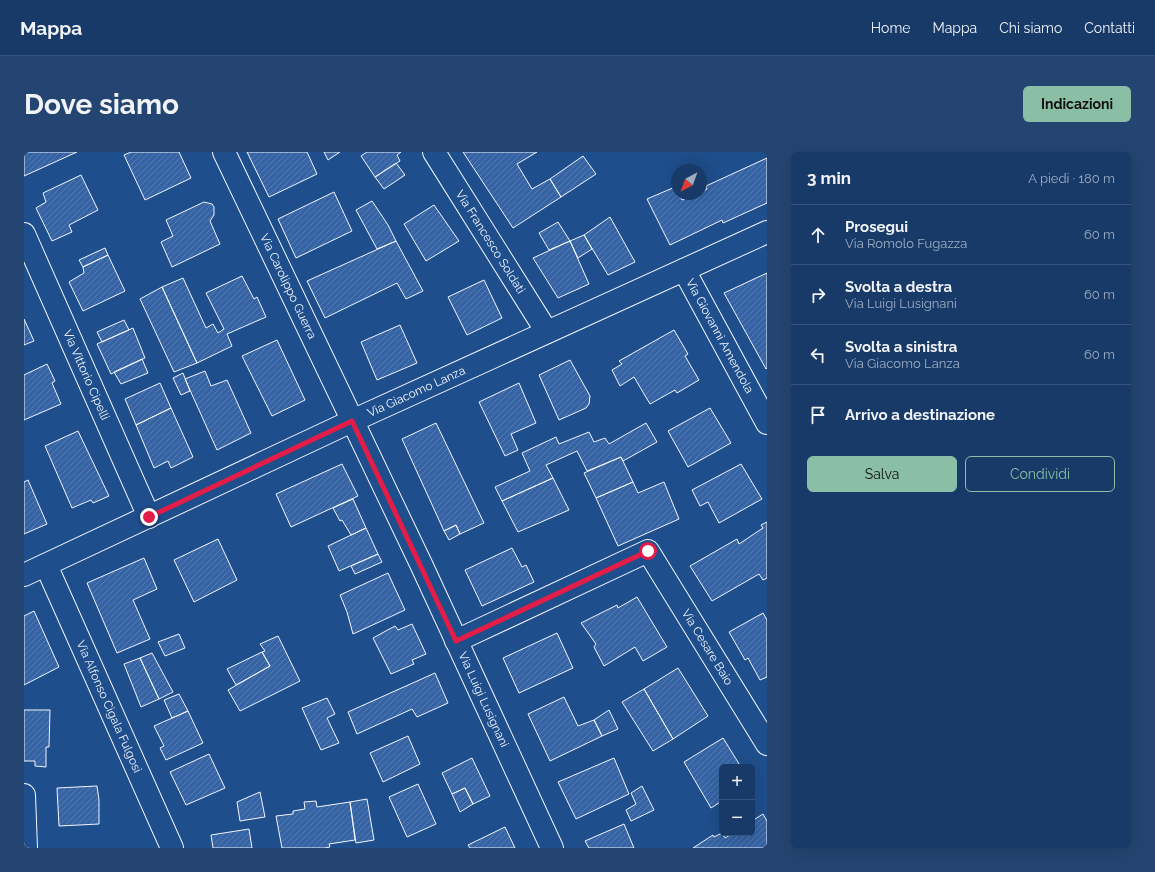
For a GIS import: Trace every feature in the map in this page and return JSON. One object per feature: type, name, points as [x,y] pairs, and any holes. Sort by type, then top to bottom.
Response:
[{"type":"street","name":"Via Carolippo Guerra","points":[[224,152],[352,421]]},
{"type":"street","name":"Via Francesco Soldati","points":[[434,152],[547,332]]},
{"type":"street","name":"Via Giacomo Lanza","points":[[24,575],[352,421],[767,232]]},
{"type":"street","name":"Via Vittorio Cipelli","points":[[24,234],[149,517]]},
{"type":"street","name":"Via Giovanni Amendola","points":[[684,270],[767,423]]},
{"type":"street","name":"Via Luigi Lusignani","points":[[352,421],[552,848]]},
{"type":"street","name":"Via Cesare Baio","points":[[456,641],[648,551],[767,744]]},
{"type":"street","name":"Via Alfonso Cigala Fulgosi","points":[[46,565],[172,848]]},
{"type":"street","points":[[24,795],[26,848]]},
{"type":"building","points":[[24,152],[77,152],[24,176]]},
{"type":"building","points":[[131,152],[179,152],[191,178],[145,200],[124,155]]},
{"type":"building","points":[[247,152],[307,152],[317,174],[269,197]]},
{"type":"building","points":[[324,152],[340,152],[328,160]]},
{"type":"building","points":[[367,152],[401,152],[397,155],[400,161],[375,177],[361,156]]},
{"type":"building","points":[[463,152],[537,152],[517,164],[532,189],[550,179],[561,197],[513,228]]},
{"type":"building","points":[[583,156],[596,174],[561,197],[550,179]]},
{"type":"building","points":[[767,158],[767,203],[723,223],[722,220],[670,245],[647,199],[671,189],[671,200],[707,200],[707,186]]},
{"type":"building","points":[[396,163],[405,175],[384,189],[375,177]]},
{"type":"building","points":[[81,175],[98,210],[69,225],[72,232],[52,241],[36,208],[46,202],[43,193]]},
{"type":"building","points":[[334,192],[352,231],[296,258],[278,219]]},
{"type":"building","points":[[372,201],[388,225],[396,241],[377,249],[356,210]]},
{"type":"building","points":[[204,202],[212,204],[214,207],[214,215],[210,221],[220,244],[172,267],[161,242],[173,236],[166,220]]},
{"type":"building","points":[[434,205],[459,241],[426,261],[404,224]]},
{"type":"building","points":[[610,217],[635,262],[608,275],[584,235]]},
{"type":"building","points":[[558,222],[570,241],[549,250],[539,233]]},
{"type":"building","points":[[584,235],[592,249],[578,258],[570,241]]},
{"type":"building","points":[[396,241],[423,291],[406,299],[397,283],[325,318],[307,281]]},
{"type":"building","points":[[570,241],[589,284],[558,298],[533,258]]},
{"type":"building","points":[[105,248],[108,255],[83,267],[79,260]]},
{"type":"building","points":[[108,255],[125,291],[83,311],[69,282],[84,273],[83,267]]},
{"type":"building","points":[[767,273],[767,368],[766,369],[724,293]]},
{"type":"building","points":[[242,276],[254,299],[257,297],[266,317],[227,334],[232,346],[197,363],[162,287],[183,278],[206,328],[213,324],[218,333],[224,329],[206,293]]},
{"type":"building","points":[[484,280],[502,318],[467,335],[448,297]]},
{"type":"building","points":[[162,287],[197,363],[174,372],[140,299]]},
{"type":"building","points":[[24,319],[34,341],[24,345]]},
{"type":"building","points":[[124,320],[129,330],[102,342],[97,332]]},
{"type":"building","points":[[400,325],[417,363],[377,380],[361,342]]},
{"type":"building","points":[[133,328],[145,358],[111,374],[97,344]]},
{"type":"building","points":[[674,330],[688,354],[685,356],[699,380],[677,393],[675,390],[650,404],[634,377],[620,386],[612,370],[622,364],[619,361]]},
{"type":"building","points":[[277,340],[305,400],[272,416],[242,356]]},
{"type":"building","points":[[142,359],[148,373],[121,384],[114,372]]},
{"type":"building","points":[[570,360],[590,396],[589,404],[586,408],[559,420],[539,375]]},
{"type":"building","points":[[47,364],[55,381],[52,383],[61,404],[24,420],[24,375]]},
{"type":"building","points":[[205,371],[211,386],[227,380],[251,433],[217,450],[185,379]]},
{"type":"building","points":[[183,373],[190,391],[181,395],[173,378]]},
{"type":"building","points":[[160,383],[171,408],[136,425],[125,399]]},
{"type":"building","points":[[519,383],[536,423],[511,434],[518,450],[505,456],[479,402]]},
{"type":"building","points":[[171,408],[193,457],[171,468],[168,461],[154,468],[136,425]]},
{"type":"building","points":[[710,408],[731,443],[688,467],[668,431]]},
{"type":"building","points":[[436,423],[484,523],[460,534],[456,525],[444,531],[402,439]]},
{"type":"building","points":[[646,423],[657,442],[623,461],[621,457],[587,471],[577,451],[546,465],[553,478],[502,501],[495,487],[530,471],[522,453],[556,437],[559,444],[589,432],[594,442],[605,438],[609,444]]},
{"type":"building","points":[[78,431],[109,496],[93,503],[91,500],[72,508],[45,446]]},
{"type":"building","points":[[621,457],[633,482],[596,498],[584,473]]},
{"type":"building","points":[[342,464],[358,496],[291,527],[276,494]]},
{"type":"building","points":[[741,464],[762,499],[719,523],[708,502],[700,506],[692,490]]},
{"type":"building","points":[[553,478],[569,510],[518,532],[502,501]]},
{"type":"building","points":[[28,480],[47,524],[24,534],[24,482]]},
{"type":"building","points":[[633,482],[638,493],[664,482],[679,519],[618,546],[596,498]]},
{"type":"building","points":[[353,499],[366,528],[351,535],[342,520],[340,521],[333,508]]},
{"type":"building","points":[[767,522],[767,578],[763,580],[759,574],[712,601],[690,566],[737,539],[739,544],[763,528],[761,525]]},
{"type":"building","points":[[456,525],[460,534],[449,540],[444,531]]},
{"type":"building","points":[[366,528],[378,554],[339,571],[328,546]]},
{"type":"building","points":[[218,539],[237,580],[194,602],[174,560]]},
{"type":"building","points":[[512,548],[522,567],[526,565],[534,582],[482,606],[465,570]]},
{"type":"building","points":[[378,554],[382,562],[355,574],[351,566]]},
{"type":"building","points":[[144,558],[157,589],[133,600],[150,639],[117,653],[87,583]]},
{"type":"building","points":[[388,573],[405,610],[353,634],[347,612],[340,595]]},
{"type":"building","points":[[637,597],[667,647],[643,661],[635,647],[604,666],[594,647],[596,644],[581,623],[617,605],[618,608]]},
{"type":"building","points":[[34,611],[59,667],[24,685],[24,616]]},
{"type":"building","points":[[763,613],[767,620],[767,677],[760,680],[748,658],[745,660],[729,632]]},
{"type":"building","points":[[412,624],[426,654],[412,660],[414,664],[391,674],[373,638],[395,626],[398,630]]},
{"type":"building","points":[[557,633],[573,668],[519,693],[503,658]]},
{"type":"building","points":[[179,634],[185,648],[165,656],[158,642]]},
{"type":"building","points":[[278,636],[300,681],[240,711],[228,690],[270,666],[262,652],[265,651],[260,644]]},
{"type":"building","points":[[262,652],[270,666],[236,685],[227,669]]},
{"type":"building","points":[[152,653],[173,692],[159,699],[140,658]]},
{"type":"building","points":[[140,658],[159,699],[141,707],[124,664]]},
{"type":"building","points":[[678,668],[708,716],[673,739],[644,689]]},
{"type":"building","points":[[435,673],[448,703],[417,717],[412,709],[357,734],[348,712]]},
{"type":"building","points":[[644,689],[673,739],[653,751],[622,702]]},
{"type":"building","points":[[179,694],[188,711],[172,718],[164,700]]},
{"type":"building","points":[[564,697],[578,726],[594,720],[602,736],[550,761],[528,714]]},
{"type":"building","points":[[327,698],[335,714],[327,718],[339,743],[321,750],[302,708]]},
{"type":"building","points":[[24,710],[50,710],[49,747],[46,747],[46,767],[35,766],[35,761],[24,761]]},
{"type":"building","points":[[609,710],[618,729],[602,736],[594,720]]},
{"type":"building","points":[[188,711],[203,743],[166,760],[160,748],[164,746],[154,726]]},
{"type":"building","points":[[408,736],[420,764],[383,782],[370,753]]},
{"type":"building","points":[[723,738],[739,764],[719,764],[719,803],[711,808],[684,762]]},
{"type":"building","points":[[209,754],[225,788],[186,805],[170,772]]},
{"type":"building","points":[[472,758],[490,796],[473,804],[465,788],[452,794],[442,773]]},
{"type":"building","points":[[614,758],[629,794],[576,819],[558,782]]},
{"type":"building","points":[[418,784],[436,824],[407,837],[389,797]]},
{"type":"building","points":[[97,786],[99,800],[99,824],[59,826],[57,788]]},
{"type":"building","points":[[642,786],[654,810],[631,821],[626,810],[636,804],[631,793]]},
{"type":"building","points":[[465,788],[473,804],[460,812],[452,794]]},
{"type":"building","points":[[260,792],[265,817],[240,821],[237,802]]},
{"type":"building","points":[[367,799],[374,840],[356,843],[350,802]]},
{"type":"building","points":[[316,801],[317,807],[350,802],[355,840],[329,844],[330,847],[325,848],[282,848],[276,816],[293,814],[293,811],[305,809],[304,802]]},
{"type":"building","points":[[763,814],[767,821],[767,848],[693,848],[713,835],[714,837],[719,834],[719,836],[724,836],[725,838],[729,836],[755,836],[755,819]]},
{"type":"building","points":[[624,824],[634,848],[589,848],[585,841]]},
{"type":"building","points":[[505,827],[515,848],[470,848],[468,845]]},
{"type":"building","points":[[249,829],[252,848],[213,848],[211,835]]},
{"type":"route","points":[[149,517],[352,421],[421,564],[456,641],[648,551]]}]
